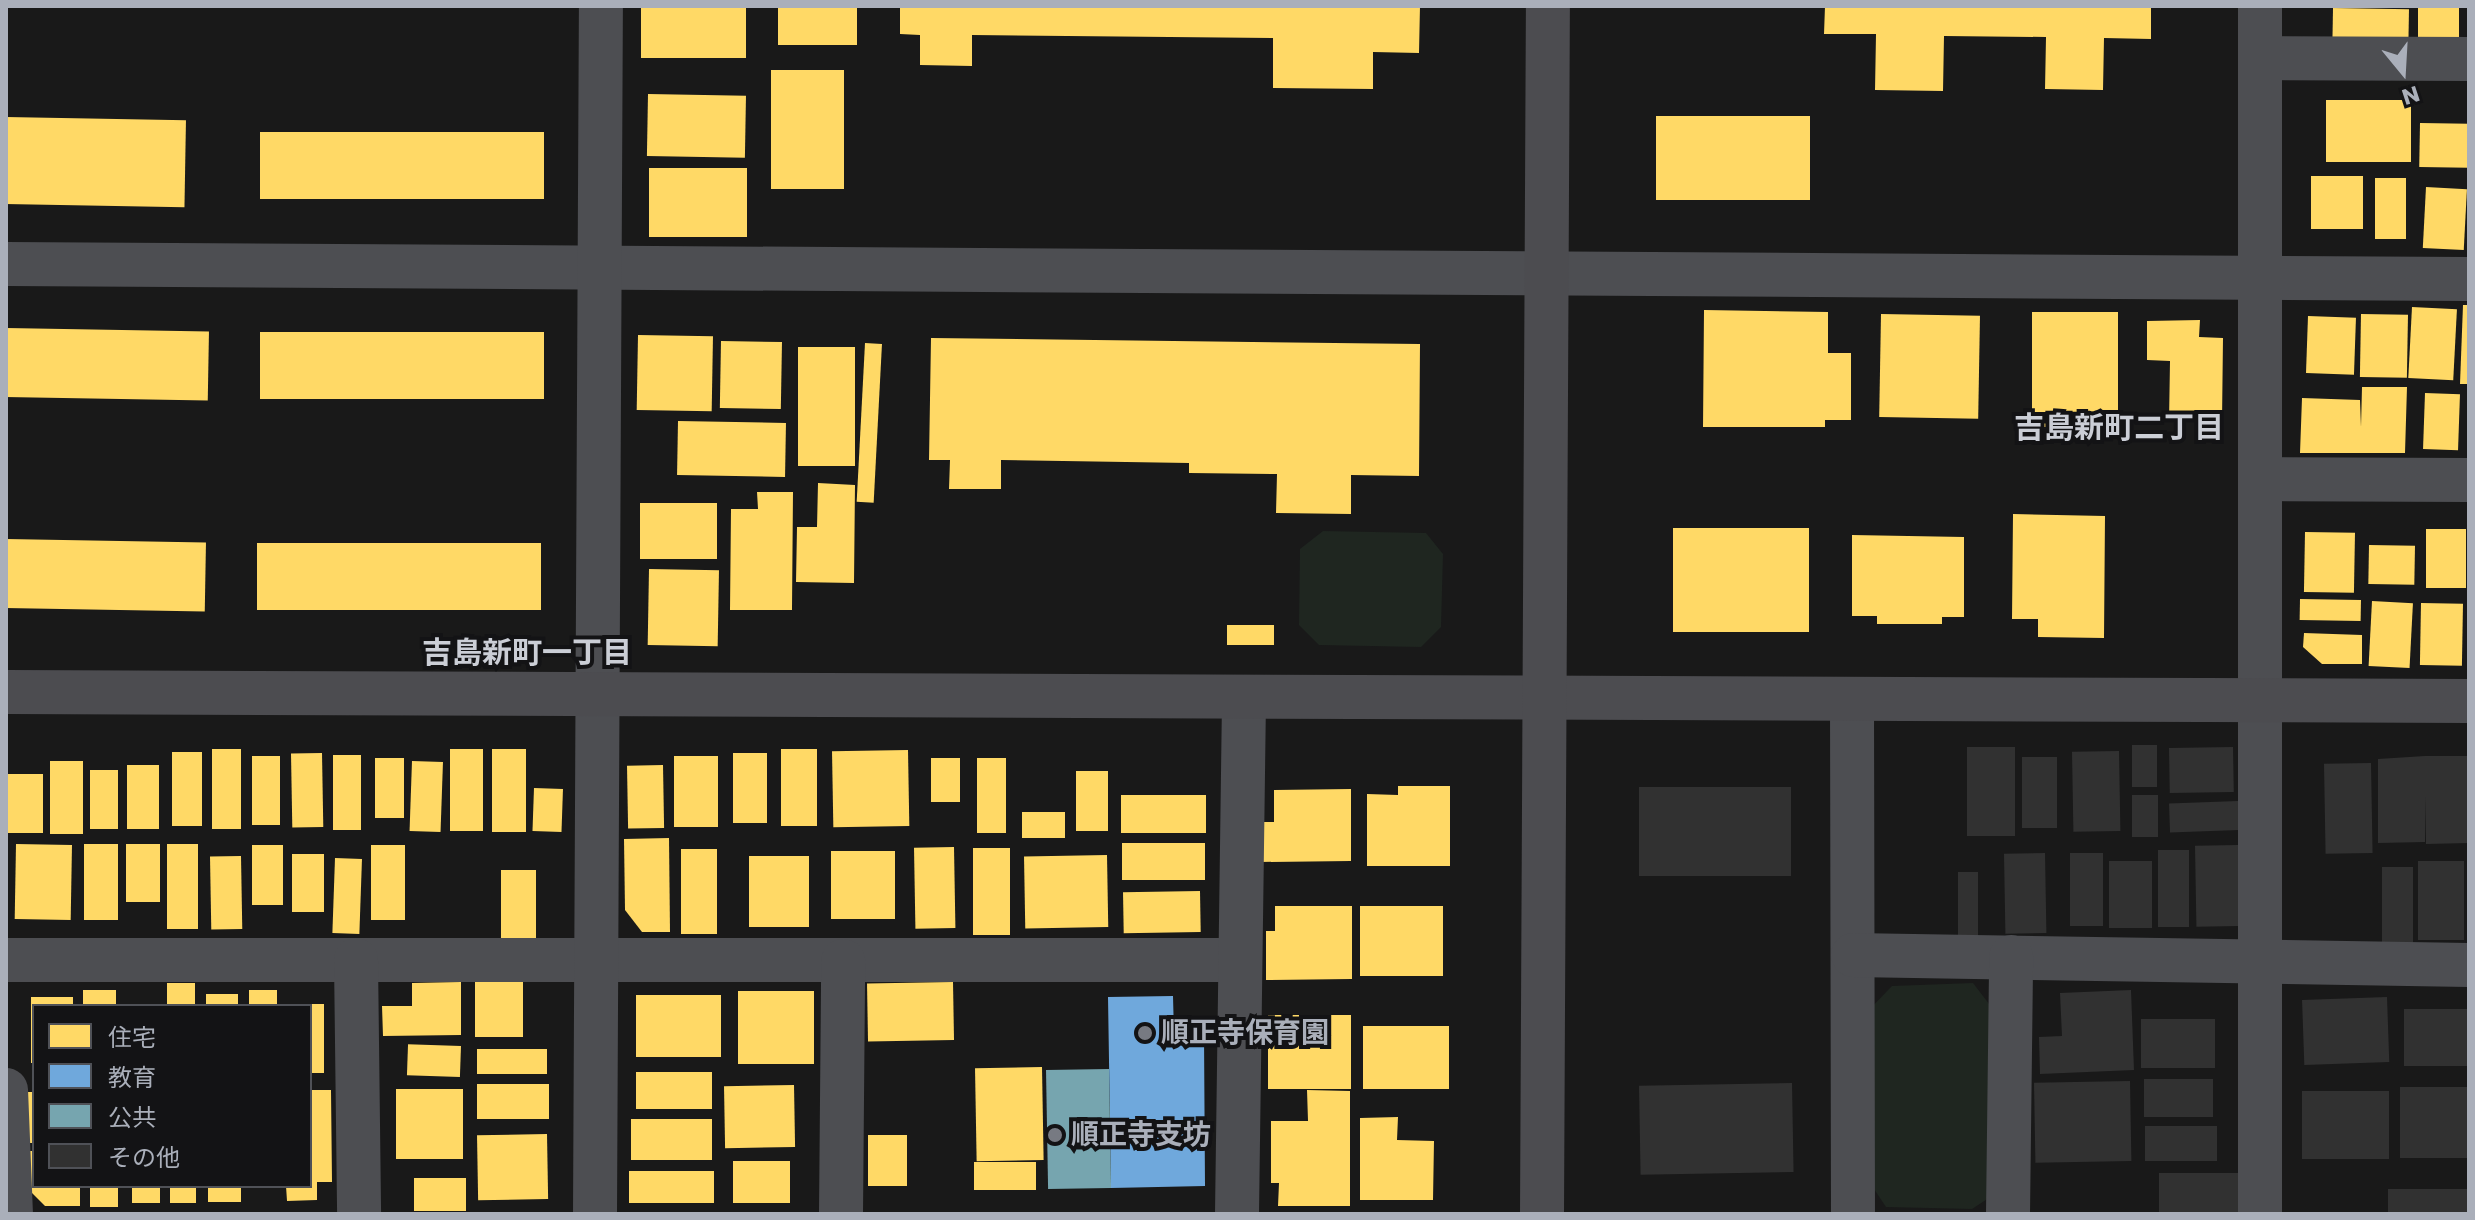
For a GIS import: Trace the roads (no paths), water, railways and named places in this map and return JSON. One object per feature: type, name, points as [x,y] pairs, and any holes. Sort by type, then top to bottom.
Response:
[{"type":"street","points":[[595,1214],[601,6]]},
{"type":"street","points":[[1542,1214],[1548,6]]},
{"type":"street","points":[[2260,6],[2260,1214]]},
{"type":"street","points":[[2260,58],[2469,59]]},
{"type":"street","points":[[6,264],[2469,279]]},
{"type":"street","points":[[2260,479],[2469,480]]},
{"type":"street","points":[[6,692],[2469,701]]},
{"type":"street","points":[[1237,1214],[1244,697]]},
{"type":"street","points":[[1852,699],[1853,1214]]},
{"type":"street","points":[[1853,955],[2469,965]]},
{"type":"street","points":[[2008,1214],[2011,957]]},
{"type":"street","points":[[6,960],[1240,960]]},
{"type":"street","points":[[356,960],[359,1214]]},
{"type":"street","points":[[841,1214],[843,961]]},
{"type":"street","points":[[6,1090],[11,1214]]},
{"type":"place","name":"順正寺保育園","points":[[1145,1033]]},
{"type":"place","name":"順正寺支坊","points":[[1055,1135]]},
{"type":"district","name":"吉島新町二丁目","points":[[2119,428]]},
{"type":"district","name":"吉島新町一丁目","points":[[527,653]]}]
